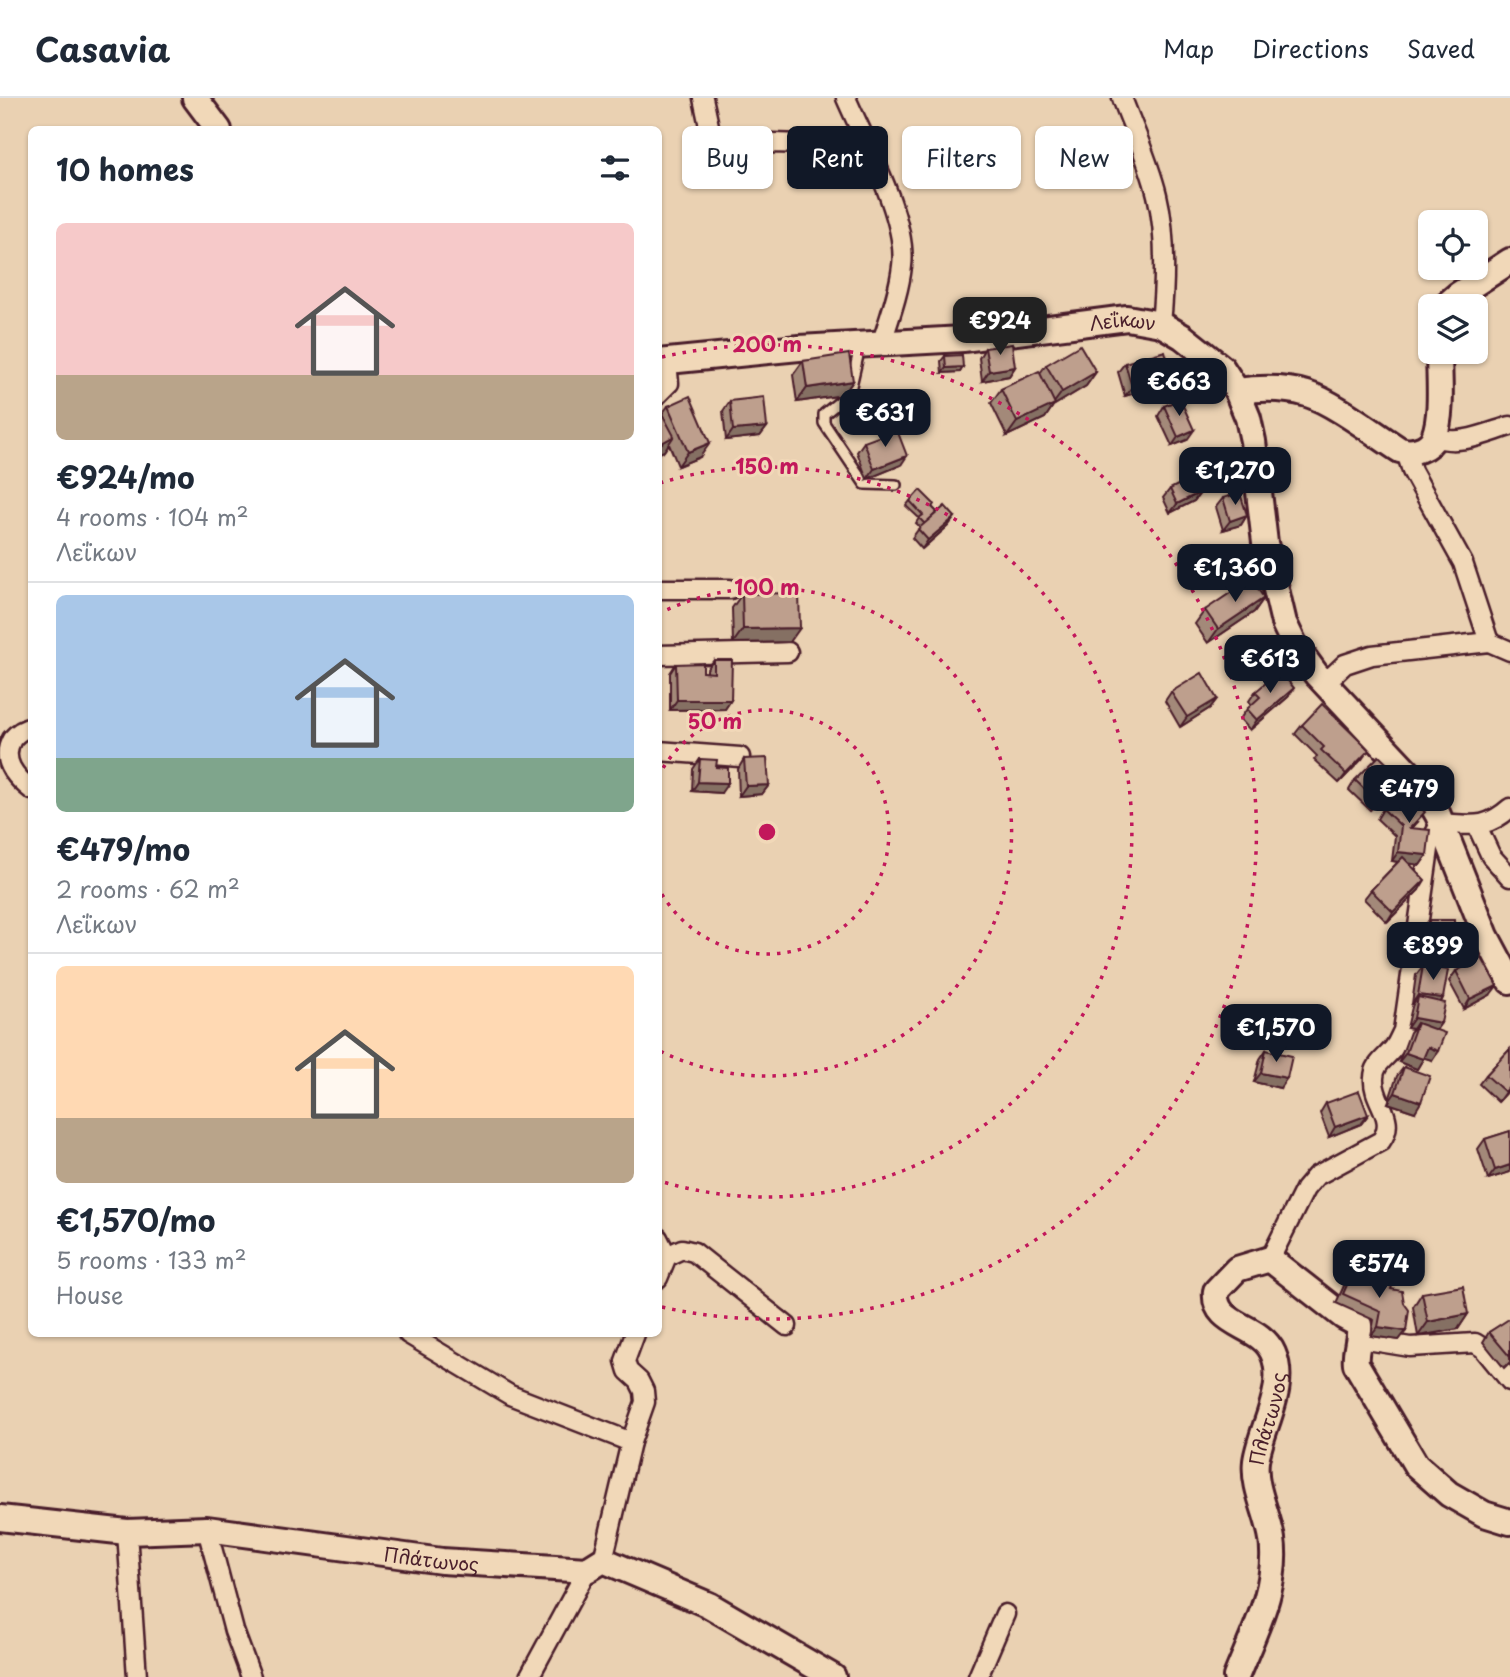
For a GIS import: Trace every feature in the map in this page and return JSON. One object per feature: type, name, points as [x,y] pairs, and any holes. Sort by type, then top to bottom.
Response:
[{"type":"street","points":[[195,98],[216,126]]},
{"type":"street","points":[[703,98],[712,140],[719,150],[787,144]]},
{"type":"street","points":[[846,98],[858,126]]},
{"type":"street","points":[[1122,98],[1149,166],[1160,208],[1163,282],[1161,324]]},
{"type":"street","points":[[871,345],[899,284],[903,245],[898,222],[884,189]]},
{"type":"street","points":[[1458,294],[1510,261]]},
{"type":"street","name":"Λεΐκων","points":[[663,362],[799,348],[963,339],[1115,318],[1133,318],[1161,324],[1183,337],[1222,368],[1237,391],[1251,431],[1265,543],[1284,623],[1300,654],[1413,775],[1427,794],[1441,822],[1486,936],[1510,981]]},
{"type":"street","points":[[662,390],[668,383],[663,362]]},
{"type":"street","points":[[1406,452],[1422,448],[1434,436],[1438,412],[1439,364]]},
{"type":"street","points":[[1237,391],[1275,388],[1311,395],[1406,452],[1412,471],[1463,564],[1489,642]]},
{"type":"street","points":[[1434,436],[1448,442],[1457,441],[1510,426]]},
{"type":"street","points":[[662,589],[730,589]]},
{"type":"street","points":[[1325,683],[1345,664],[1358,658],[1489,642],[1510,651]]},
{"type":"street","points":[[662,655],[788,652]]},
{"type":"street","points":[[28,728],[20,731],[9,741],[4,753],[11,773],[28,787]]},
{"type":"street","points":[[662,751],[740,757]]},
{"type":"street","points":[[1510,808],[1496,820],[1477,826],[1441,822],[1430,842],[1403,1031],[1395,1048],[1378,1065],[1374,1077],[1387,1119],[1387,1132],[1381,1141],[1315,1176],[1305,1189],[1270,1259],[1344,1317],[1359,1325],[1361,1339],[1355,1353],[1356,1364],[1416,1465],[1449,1494],[1485,1514],[1510,1522]]},
{"type":"street","points":[[1477,826],[1491,856],[1510,877]]},
{"type":"street","points":[[662,1246],[667,1256]]},
{"type":"street","points":[[662,1268],[667,1256],[682,1249],[694,1252],[787,1326]]},
{"type":"street","name":"Πλάτωνος","points":[[1236,1677],[1261,1615],[1272,1565],[1272,1541],[1258,1488],[1256,1465],[1260,1439],[1276,1390],[1278,1369],[1272,1350],[1261,1337],[1220,1313],[1214,1303],[1216,1291],[1237,1269],[1270,1259]]},
{"type":"street","points":[[413,1337],[510,1395],[631,1442]]},
{"type":"street","points":[[529,1677],[595,1565],[645,1402],[644,1391],[639,1381],[628,1371],[625,1361],[634,1337]]},
{"type":"street","points":[[1361,1339],[1410,1347],[1475,1343],[1483,1348],[1510,1381]]},
{"type":"street","name":"Πλάτωνος","points":[[0,1518],[127,1532],[207,1529],[442,1561],[595,1565],[709,1605],[820,1674]]},
{"type":"street","points":[[207,1529],[234,1631],[251,1677]]},
{"type":"street","points":[[127,1532],[137,1677]]},
{"type":"street","points":[[978,1677],[1005,1614]]},
{"type":"lane","points":[[871,345],[844,398],[824,414],[824,423],[865,484],[896,485]]},
{"type":"building","points":[[1012,344],[1015,367],[989,371],[985,348]]},
{"type":"building","points":[[1080,345],[1096,372],[1062,392],[1046,365]]},
{"type":"building","points":[[1165,351],[1172,375],[1132,387],[1125,363]]},
{"type":"building","points":[[849,354],[853,381],[807,388],[803,361]]},
{"type":"building","points":[[962,355],[963,367],[946,368],[945,356]]},
{"type":"building","points":[[1039,371],[1055,404],[1017,422],[1001,389]]},
{"type":"building","points":[[690,396],[710,443],[688,452],[668,406]]},
{"type":"building","points":[[764,397],[767,427],[733,430],[730,401]]},
{"type":"building","points":[[1180,399],[1194,430],[1178,437],[1164,406]]},
{"type":"building","points":[[662,414],[674,436],[662,443]]},
{"type":"building","points":[[897,430],[907,456],[874,469],[864,442]]},
{"type":"building","points":[[1193,477],[1201,492],[1177,504],[1170,489]]},
{"type":"building","points":[[920,490],[934,504],[932,507],[937,512],[925,524],[919,518],[923,515],[910,501]]},
{"type":"building","points":[[1240,493],[1247,515],[1230,521],[1223,498]]},
{"type":"building","points":[[945,506],[955,517],[928,540],[918,529]]},
{"type":"building","points":[[1251,579],[1264,598],[1218,629],[1205,610]]},
{"type":"building","points":[[799,593],[800,628],[743,629],[742,594]]},
{"type":"building","points":[[714,660],[732,660],[731,700],[677,700],[676,664],[703,663],[703,672],[714,673]]},
{"type":"building","points":[[1280,671],[1294,688],[1257,720],[1247,709],[1260,697],[1255,692]]},
{"type":"building","points":[[1202,673],[1217,699],[1187,717],[1171,692]]},
{"type":"building","points":[[1322,704],[1369,750],[1346,774],[1321,750],[1324,747],[1302,725]]},
{"type":"building","points":[[1379,756],[1400,776],[1376,800],[1355,780]]},
{"type":"building","points":[[767,758],[769,785],[746,786],[744,759]]},
{"type":"building","points":[[700,759],[717,760],[716,767],[728,768],[728,783],[698,782]]},
{"type":"building","points":[[1401,790],[1425,812],[1410,828],[1430,830],[1427,855],[1398,852],[1401,826],[1383,809]]},
{"type":"building","points":[[1403,857],[1425,880],[1393,912],[1371,890]]},
{"type":"building","points":[[1429,920],[1454,920],[1455,944],[1429,945]]},
{"type":"building","points":[[1482,958],[1497,986],[1470,999],[1456,971]]},
{"type":"building","points":[[1423,966],[1448,970],[1443,998],[1418,995]]},
{"type":"building","points":[[1418,997],[1445,1003],[1441,1023],[1414,1018]]},
{"type":"building","points":[[1417,1023],[1445,1033],[1438,1051],[1428,1047],[1423,1059],[1406,1053]]},
{"type":"building","points":[[1510,1049],[1510,1086],[1505,1092],[1486,1075]]},
{"type":"building","points":[[1266,1050],[1292,1056],[1287,1078],[1261,1073]]},
{"type":"building","points":[[1404,1067],[1430,1076],[1421,1102],[1395,1093]]},
{"type":"building","points":[[1359,1091],[1368,1115],[1335,1127],[1326,1103]]},
{"type":"building","points":[[1510,1131],[1510,1165],[1495,1170],[1485,1139]]},
{"type":"building","points":[[1354,1269],[1392,1286],[1391,1289],[1402,1291],[1404,1303],[1409,1310],[1406,1331],[1378,1327],[1381,1311],[1343,1294]]},
{"type":"building","points":[[1463,1286],[1468,1314],[1428,1322],[1422,1293]]},
{"type":"building","points":[[1510,1320],[1510,1357],[1489,1332]]}]
